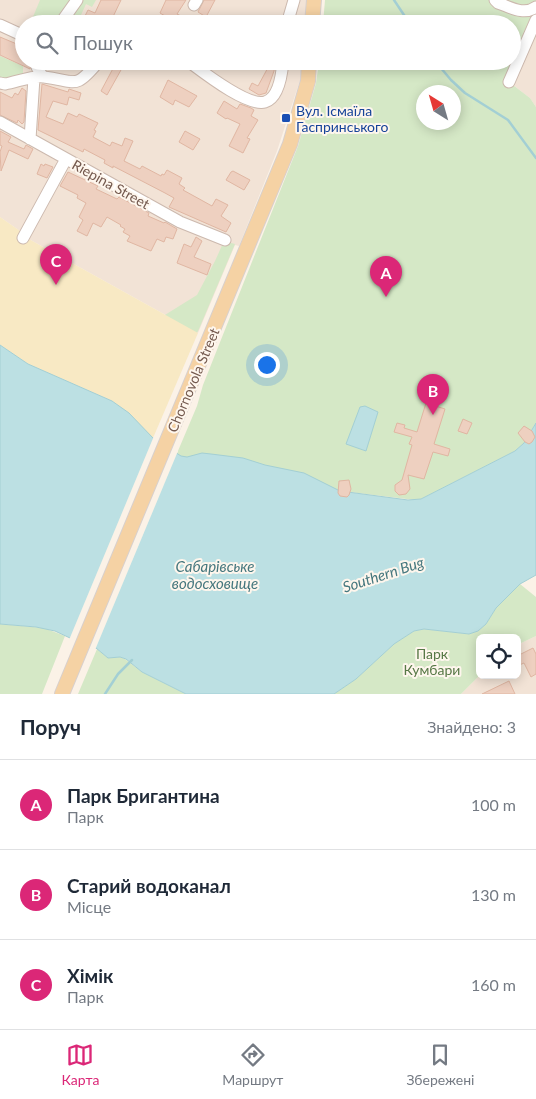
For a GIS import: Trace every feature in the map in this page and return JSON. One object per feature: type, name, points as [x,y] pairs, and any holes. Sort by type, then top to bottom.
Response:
[{"type":"main road","points":[[313,15],[314,0]]},
{"type":"main road","name":"Chornovola Street","points":[[62,694],[290,144],[308,81],[309,70]]},
{"type":"street","points":[[66,15],[77,0]]},
{"type":"street","points":[[290,15],[294,0]]},
{"type":"street","points":[[495,0],[526,12],[536,7]]},
{"type":"street","points":[[521,61],[531,43],[536,20]]},
{"type":"street","points":[[0,25],[15,32]]},
{"type":"street","points":[[30,139],[38,77],[37,70]]},
{"type":"street","points":[[0,83],[5,84],[38,77],[79,82],[92,70]]},
{"type":"street","points":[[200,70],[225,88],[248,100],[258,102],[267,102],[273,95],[280,81],[282,70]]},
{"type":"street","points":[[509,82],[516,70]]},
{"type":"street","name":"Riepina Street","points":[[0,122],[180,222],[225,240]]},
{"type":"street","points":[[23,238],[66,159]]},
{"type":"shaded area","points":[[0,0],[307,0],[306,15],[15,15],[15,70],[301,70],[300,80],[277,151],[239,246],[235,245],[198,333],[27,238],[0,217]]},
{"type":"shaded area","points":[[536,0],[536,107],[530,98],[509,82],[513,70],[521,70],[521,46]]},
{"type":"shaded area","points":[[536,636],[536,694],[461,694],[476,679],[521,679],[521,643]]},
{"type":"green space","points":[[40,0],[96,0],[92,7],[86,4],[81,15],[34,15]]},
{"type":"green space","points":[[325,0],[536,0],[536,7],[521,49],[521,15],[324,15]]},
{"type":"green space","points":[[0,56],[15,63],[15,70],[23,70],[23,78],[0,80]]},
{"type":"green space","points":[[318,70],[513,70],[509,82],[530,98],[536,107],[536,423],[524,443],[515,451],[421,499],[415,500],[341,491],[161,491],[197,406],[203,385],[298,146],[316,83]]},
{"type":"green space","points":[[224,241],[235,244],[199,329],[182,362],[160,318],[197,295]]},
{"type":"green space","name":"Парк Кумбари","points":[[520,584],[536,597],[536,636],[521,643],[521,634],[476,634],[476,679],[461,694],[334,694],[356,679],[394,644],[414,631],[424,629],[469,634],[478,631],[486,624],[496,608]]},
{"type":"green space","points":[[0,624],[44,628],[65,636],[42,694],[0,694]]},
{"type":"green space","points":[[97,649],[108,658],[120,657],[125,659],[142,672],[186,694],[78,694]]},
{"type":"sand","points":[[0,217],[27,238],[198,333],[153,438],[112,401],[28,364],[0,345]]},
{"type":"water","name":"Сабарівське водосховище","points":[[0,345],[28,364],[112,401],[129,413],[153,438],[181,456],[187,457],[202,453],[243,458],[265,465],[304,473],[340,491],[408,500],[421,499],[515,451],[524,443],[536,423],[536,575],[520,584],[496,608],[486,624],[478,631],[469,634],[424,629],[414,631],[394,644],[356,679],[334,694],[186,694],[142,672],[126,659],[120,657],[108,658],[96,648],[55,631],[36,627],[0,624]]},
{"type":"water","points":[[365,406],[378,412],[366,451],[346,444],[360,407]]},
{"type":"pier","points":[[154,436],[178,451],[95,650],[85,647],[69,640]]},
{"type":"building","points":[[101,0],[121,0],[114,15],[86,15],[88,10],[95,13]]},
{"type":"building","points":[[166,0],[186,0],[177,14],[179,15],[163,15],[160,13]]},
{"type":"building","points":[[204,0],[215,0],[207,15],[198,12]]},
{"type":"building","points":[[0,37],[15,43],[15,62],[0,55]]},
{"type":"building","points":[[112,70],[121,70],[107,95],[101,91]]},
{"type":"building","points":[[267,70],[274,70],[266,93],[259,95],[249,89],[252,83],[258,86]]},
{"type":"building","points":[[168,80],[197,96],[189,107],[175,100],[173,105],[160,97]]},
{"type":"building","points":[[42,84],[68,92],[69,89],[81,93],[79,100],[69,97],[67,105],[53,101],[46,117],[63,124],[68,113],[77,117],[79,114],[98,123],[93,137],[110,146],[112,142],[122,146],[125,138],[133,141],[124,161],[140,169],[142,166],[161,176],[167,170],[182,178],[179,184],[185,188],[183,190],[212,206],[216,199],[228,205],[221,216],[231,223],[226,232],[169,207],[174,198],[113,166],[113,168],[104,163],[105,160],[84,149],[83,152],[38,130]]},
{"type":"building","points":[[22,88],[26,91],[24,122],[22,124],[18,120],[17,123],[0,115],[0,92],[12,98],[15,93],[18,95]]},
{"type":"building","points":[[224,101],[237,109],[240,104],[251,108],[254,110],[251,116],[258,120],[247,138],[250,139],[243,153],[229,146],[240,124],[226,119],[217,113]]},
{"type":"building","points":[[0,131],[11,137],[8,142],[24,149],[26,145],[33,149],[28,159],[9,150],[1,171],[0,152],[2,146],[0,145]]},
{"type":"building","points":[[185,131],[200,139],[193,150],[179,142]]},
{"type":"building","points":[[41,164],[53,167],[47,178],[37,174]]},
{"type":"building","points":[[233,171],[250,180],[244,190],[226,180]]},
{"type":"building","points":[[68,172],[98,186],[96,189],[117,199],[119,197],[149,213],[148,216],[177,229],[173,239],[166,237],[164,242],[157,239],[151,251],[127,241],[130,236],[123,232],[125,229],[107,217],[101,227],[93,223],[87,236],[77,231],[83,220],[79,217],[86,203],[77,198],[78,195],[60,186]]},
{"type":"building","points":[[196,237],[202,241],[194,257],[211,264],[207,275],[177,263],[184,244],[191,247]]},
{"type":"building","points":[[426,403],[445,409],[434,444],[450,449],[448,456],[433,452],[424,479],[408,475],[410,489],[406,494],[399,495],[395,491],[395,485],[402,480],[412,445],[409,444],[412,437],[394,432],[397,423],[405,425],[404,428],[417,432]]},
{"type":"building","points":[[463,419],[472,423],[467,434],[458,431]]},
{"type":"building","points":[[524,426],[532,431],[535,437],[529,444],[518,433]]},
{"type":"building","points":[[349,480],[351,489],[349,495],[347,497],[340,496],[338,493],[339,481]]},
{"type":"building","points":[[533,648],[536,654],[536,674],[531,677],[524,663],[521,664],[521,654]]},
{"type":"building","points":[[509,681],[515,694],[482,694]]},
{"type":"waterway","points":[[394,0],[404,15]]},
{"type":"waterway","points":[[443,70],[465,93],[508,120],[536,158]]},
{"type":"waterway","points":[[105,694],[118,674],[132,660]]},
{"type":"place","name":"Вул. Ісмаїла Гаспринського","points":[[286,118]]},
{"type":"place","name":"Хімік","points":[[56,285]]},
{"type":"place","name":"Парк Бригантина","points":[[386,297]]},
{"type":"place","name":"Старий водоканал","points":[[433,415]]},
{"type":"water label","name":"Southern Bug","points":[[383,574]]}]
